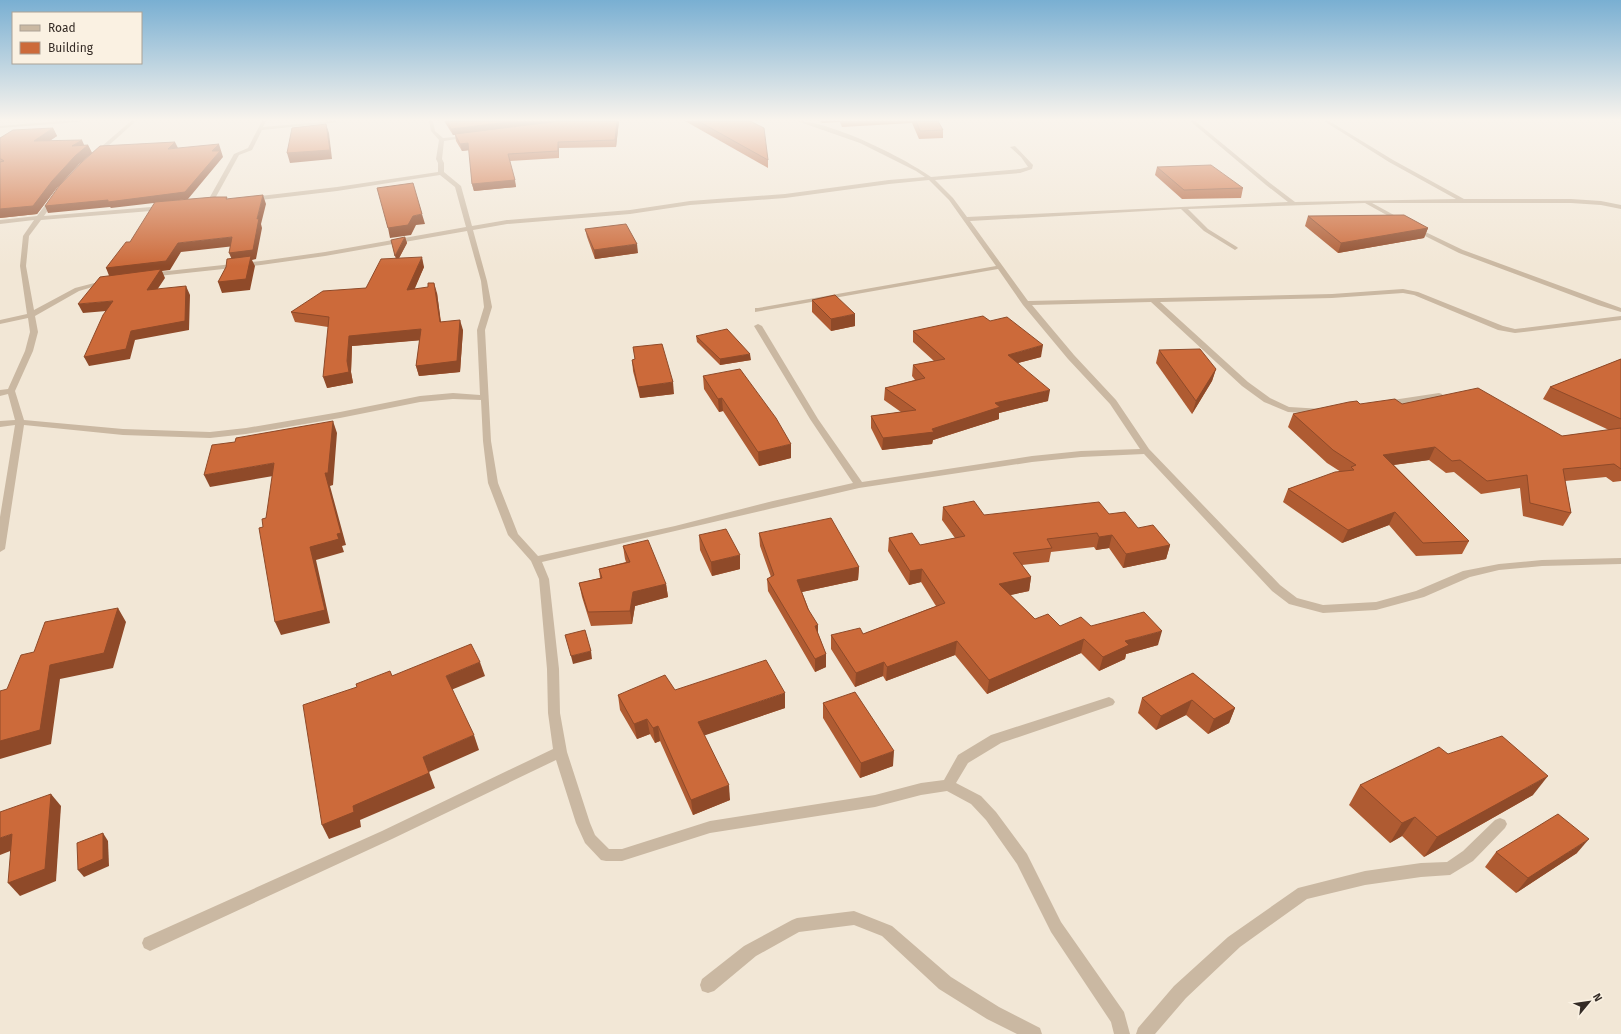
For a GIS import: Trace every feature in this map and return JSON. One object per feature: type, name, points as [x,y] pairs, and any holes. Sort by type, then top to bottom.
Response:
[{"type":"street","points":[[209,204],[228,169]]},
{"type":"street","points":[[917,169],[931,179],[951,198],[964,219],[1026,303],[1071,357],[1113,402],[1146,451],[1276,588],[1293,602],[1323,609],[1376,606],[1420,594],[1467,574],[1499,567],[1542,563],[1621,561]]},
{"type":"street","points":[[142,276],[318,255],[507,222],[630,212],[690,203],[785,196],[889,182],[1026,169]]},
{"type":"street","points":[[1250,169],[1295,204]]},
{"type":"street","points":[[1406,169],[1462,200]]},
{"type":"street","points":[[246,200],[337,189],[440,173],[458,186],[484,281],[488,307],[481,330],[487,441],[493,483],[513,535],[536,560],[544,579],[553,668],[554,713],[560,752],[583,823],[590,839],[606,855],[622,855],[710,827],[875,801],[921,789],[948,785],[976,800],[991,816],[1022,859],[1056,927],[1118,1018],[1122,1034]]},
{"type":"street","points":[[0,549],[20,422],[11,391],[29,351],[34,332],[23,266],[26,236],[59,191]]},
{"type":"street","points":[[964,219],[1184,209],[1233,205],[1462,200],[1593,202],[1621,207]]},
{"type":"street","points":[[1367,202],[1448,247],[1621,310]]},
{"type":"street","points":[[202,205],[217,203]]},
{"type":"street","points":[[0,222],[166,208]]},
{"type":"street","points":[[1184,209],[1206,230],[1235,248]]},
{"type":"street","points":[[758,310],[907,282],[1000,267]]},
{"type":"street","points":[[0,322],[31,315],[77,289],[112,281]]},
{"type":"street","points":[[1026,303],[1332,296],[1403,291],[1416,293],[1488,323],[1516,331],[1621,318]]},
{"type":"street","points":[[1152,299],[1246,384],[1268,400],[1288,409],[1314,412],[1328,411]]},
{"type":"street","points":[[758,326],[814,418],[859,485]]},
{"type":"street","points":[[0,393],[11,391]]},
{"type":"street","points":[[0,424],[20,422],[123,432],[210,435],[246,431],[340,415],[420,399],[453,396],[484,398]]},
{"type":"street","points":[[1378,405],[1439,396]]},
{"type":"street","points":[[536,560],[675,529],[772,504],[859,485],[1032,459],[1081,454],[1146,451]]},
{"type":"street","points":[[948,785],[964,759],[996,739],[1109,702]]},
{"type":"street","points":[[150,943],[387,835],[560,752]]},
{"type":"street","points":[[1144,1034],[1180,992],[1234,942],[1303,893],[1365,878],[1421,870],[1450,868],[1468,856],[1500,824]]},
{"type":"street","points":[[708,985],[750,951],[797,925],[854,918],[887,931],[945,983],[993,1013],[1034,1034]]},
{"type":"building","points":[[0,169],[63,169],[33,206],[0,209]]},
{"type":"building","points":[[75,169],[204,169],[185,192],[108,202],[108,200],[45,206],[59,186]]},
{"type":"building","points":[[471,169],[512,169],[515,180],[472,184]]},
{"type":"building","points":[[1160,169],[1217,169],[1243,188],[1184,190]]},
{"type":"building","points":[[413,183],[422,214],[413,216],[408,225],[388,228],[377,188]]},
{"type":"building","points":[[263,195],[257,219],[259,218],[253,250],[229,253],[232,237],[178,243],[166,261],[106,268],[126,242],[130,242],[155,202],[214,197],[227,197],[226,199]]},
{"type":"building","points":[[1404,215],[1428,228],[1341,243],[1308,216]]},
{"type":"building","points":[[626,224],[637,244],[594,250],[585,229]]},
{"type":"building","points":[[405,237],[395,256],[391,240]]},
{"type":"building","points":[[251,256],[246,279],[218,282],[226,267],[227,259]]},
{"type":"building","points":[[422,257],[407,290],[428,287],[428,283],[434,283],[440,322],[460,320],[457,361],[416,366],[421,329],[349,336],[347,361],[349,372],[323,377],[329,317],[291,312],[323,291],[366,288],[381,259]]},
{"type":"building","points":[[161,269],[147,290],[186,286],[185,321],[131,331],[126,349],[84,357],[103,315],[113,301],[78,304],[100,277]]},
{"type":"building","points":[[835,295],[855,314],[831,319],[812,300]]},
{"type":"building","points":[[983,316],[990,321],[1007,317],[1043,345],[1008,355],[1050,390],[995,403],[1000,407],[932,429],[934,432],[883,438],[871,416],[916,410],[885,388],[925,378],[913,365],[945,359],[913,331]]},
{"type":"building","points":[[727,329],[750,354],[720,359],[696,336]]},
{"type":"building","points":[[662,344],[673,382],[638,387],[632,360],[635,359],[633,347]]},
{"type":"building","points":[[1200,349],[1216,369],[1196,401],[1159,350]]},
{"type":"building","points":[[1621,359],[1621,419],[1550,387]]},
{"type":"building","points":[[740,369],[776,418],[791,444],[758,452],[722,398],[718,399],[703,376]]},
{"type":"building","points":[[1478,388],[1562,436],[1621,428],[1621,469],[1614,464],[1563,469],[1571,513],[1530,503],[1527,475],[1487,481],[1460,460],[1452,461],[1435,447],[1383,455],[1469,541],[1423,543],[1395,512],[1348,530],[1288,489],[1335,472],[1354,470],[1351,467],[1356,465],[1333,450],[1293,414],[1357,401],[1360,404],[1395,399],[1402,404]]},
{"type":"building","points":[[333,421],[328,473],[325,473],[341,533],[337,534],[339,539],[310,547],[325,610],[275,622],[259,528],[263,527],[262,519],[266,518],[274,463],[204,475],[212,445],[235,442],[236,438]]},
{"type":"building","points":[[974,501],[984,515],[1099,502],[1109,514],[1125,512],[1138,528],[1153,525],[1170,545],[1126,554],[1112,535],[1099,537],[1097,533],[1047,539],[1052,548],[1013,553],[1031,577],[999,584],[1035,619],[1048,614],[1060,626],[1081,617],[1091,626],[1144,612],[1162,631],[1125,641],[1129,645],[1103,657],[1084,639],[989,680],[957,641],[887,667],[884,662],[856,673],[831,635],[860,628],[863,634],[945,603],[922,569],[910,571],[889,538],[912,533],[920,545],[965,536],[943,507]]},
{"type":"building","points":[[831,518],[859,567],[797,580],[808,609],[818,625],[815,626],[826,654],[815,659],[767,579],[774,575],[759,533]]},
{"type":"building","points":[[726,529],[740,555],[711,562],[699,535]]},
{"type":"building","points":[[648,540],[666,584],[633,592],[630,611],[588,612],[579,583],[602,578],[599,569],[630,562],[623,546]]},
{"type":"building","points":[[118,608],[104,653],[50,665],[40,730],[0,741],[0,691],[7,689],[21,655],[34,652],[45,622]]},
{"type":"building","points":[[585,630],[591,651],[571,656],[565,635]]},
{"type":"building","points":[[471,644],[480,662],[446,676],[474,735],[423,757],[429,773],[353,806],[354,812],[322,825],[303,705],[357,687],[356,684],[390,671],[392,676]]},
{"type":"building","points":[[766,660],[785,693],[698,722],[729,785],[691,800],[658,726],[653,728],[647,719],[634,724],[618,695],[665,675],[675,690]]},
{"type":"building","points":[[1193,673],[1235,708],[1214,719],[1192,700],[1161,716],[1142,698]]},
{"type":"building","points":[[855,692],[894,751],[861,763],[823,703]]},
{"type":"building","points":[[1502,736],[1548,776],[1437,837],[1415,817],[1402,823],[1360,785],[1439,747],[1448,754]]},
{"type":"building","points":[[51,794],[45,869],[8,883],[12,834],[0,838],[0,812]]},
{"type":"building","points":[[1558,814],[1589,839],[1528,878],[1496,852]]},
{"type":"building","points":[[103,833],[103,859],[78,870],[77,843]]}]
